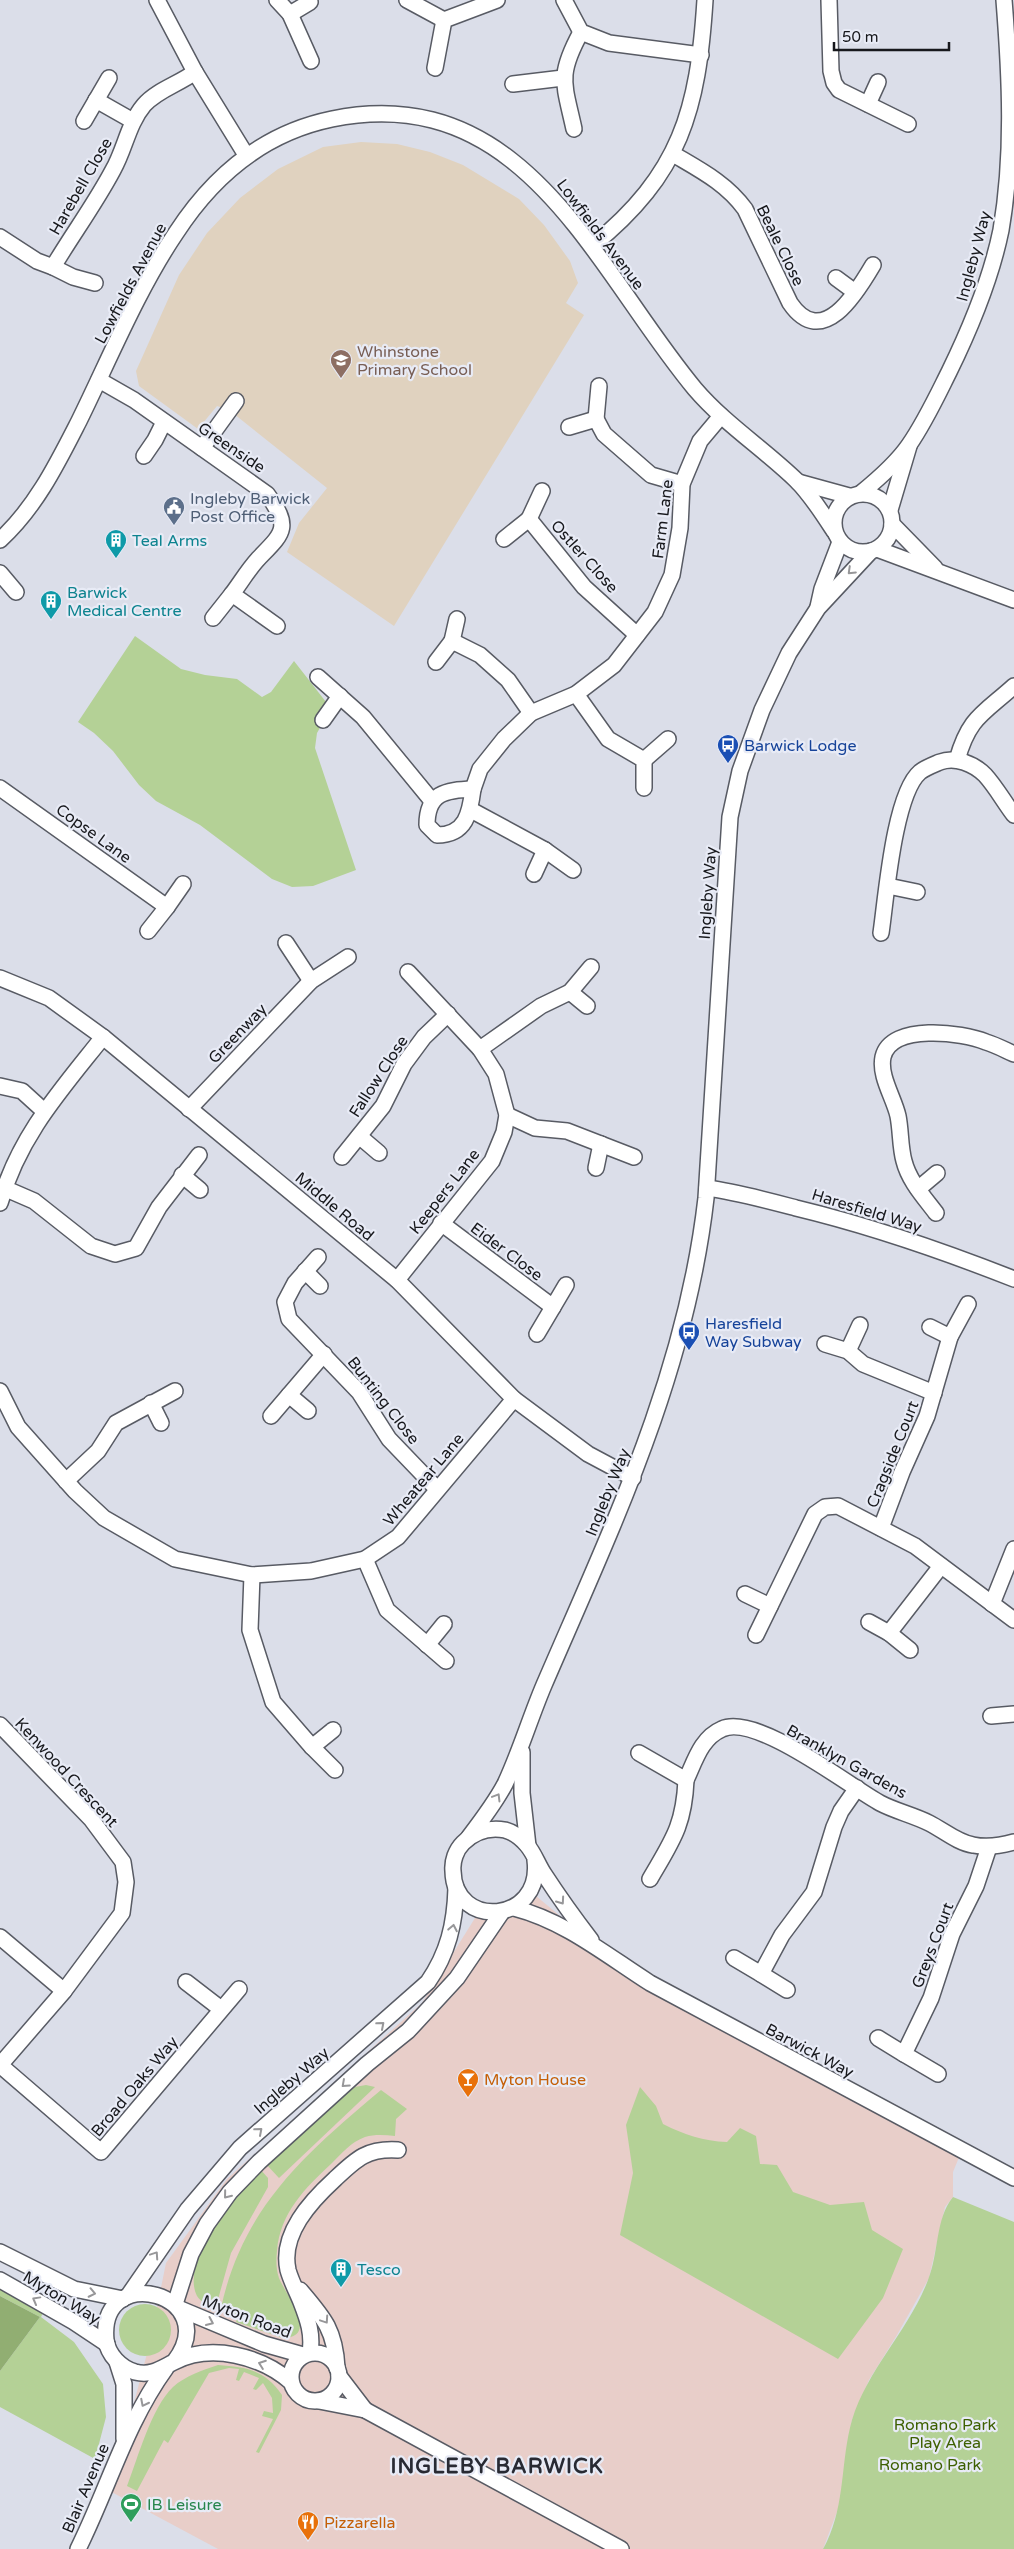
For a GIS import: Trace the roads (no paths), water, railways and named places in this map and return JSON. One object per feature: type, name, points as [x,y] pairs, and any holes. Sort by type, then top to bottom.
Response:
[{"type":"street","points":[[157,0],[195,72],[246,156]]},
{"type":"street","points":[[277,0],[290,14],[311,61]]},
{"type":"street","points":[[407,0],[444,20],[497,0]]},
{"type":"street","points":[[564,0],[580,32],[609,43],[701,55]]},
{"type":"street","points":[[592,246],[639,204],[673,154],[687,116],[701,55],[705,0]]},
{"type":"street","points":[[829,0],[831,71],[834,83],[839,90],[908,124]]},
{"type":"street","name":"Ingleby Way","points":[[891,517],[909,446],[932,407],[964,340],[982,296],[1001,230],[1010,156],[1010,88],[1004,0]]},
{"type":"street","points":[[290,14],[310,2]]},
{"type":"street","points":[[435,68],[444,20]]},
{"type":"street","points":[[574,129],[564,78],[565,66],[580,32]]},
{"type":"street","name":"Harebell Close","points":[[53,268],[114,169],[133,121],[154,96],[195,72]]},
{"type":"street","name":"Harebell Close","points":[[84,121],[109,78]]},
{"type":"street","points":[[513,84],[564,78]]},
{"type":"street","points":[[868,104],[878,82]]},
{"type":"street","points":[[96,100],[133,121]]},
{"type":"street","name":"Lowfields Avenue","points":[[0,540],[33,502],[55,469],[148,281],[174,235],[198,202],[219,178],[246,156],[293,129],[333,118],[365,114],[387,114],[427,119],[484,141],[510,158],[536,180],[560,205],[592,246],[650,329],[696,390],[721,416],[798,482],[837,536]]},
{"type":"street","name":"Beale Close","points":[[673,154],[719,181],[736,197],[745,209],[776,276],[797,314],[806,320],[825,320],[835,315],[855,292],[873,266]]},
{"type":"street","points":[[0,237],[37,261],[73,277],[95,283]]},
{"type":"street","points":[[836,278],[855,292]]},
{"type":"street","name":"Greenside","points":[[99,380],[134,400],[257,485],[267,494],[280,513],[280,534],[276,542],[257,560],[214,618]]},
{"type":"street","points":[[599,386],[596,419],[604,434],[651,475],[682,484]]},
{"type":"street","points":[[202,448],[236,401]]},
{"type":"street","name":"Farm Lane","points":[[471,810],[472,789],[480,769],[504,739],[531,713],[576,694],[614,665],[655,612],[672,575],[680,528],[682,484],[700,441],[721,416]]},
{"type":"street","points":[[569,427],[596,419]]},
{"type":"street","points":[[144,456],[164,422]]},
{"type":"street","name":"Ingleby Way","points":[[855,494],[909,446]]},
{"type":"street","name":"Lowfields Avenue","points":[[798,482],[855,494]]},
{"type":"street","name":"Ostler Close","points":[[504,539],[529,519],[542,491]]},
{"type":"street","points":[[938,571],[891,517],[883,501],[873,495],[855,494],[836,511],[833,521],[837,536],[849,549],[860,552],[874,550],[938,571],[1014,600]]},
{"type":"street","points":[[874,550],[890,534],[891,517]]},
{"type":"street","name":"Ostler Close","points":[[529,519],[584,587],[638,635]]},
{"type":"street","name":"Ingleby Way","points":[[818,608],[837,536]]},
{"type":"street","name":"Ingleby Way","points":[[469,1837],[504,1785],[522,1743],[543,1687],[633,1478],[678,1348],[700,1246],[706,1193],[730,817],[740,771],[762,710],[790,653],[818,608],[874,550]]},
{"type":"street","points":[[0,573],[16,592]]},
{"type":"street","points":[[232,594],[277,626]]},
{"type":"street","points":[[436,662],[452,641],[457,619]]},
{"type":"street","points":[[452,641],[480,655],[508,680],[531,713]]},
{"type":"street","points":[[318,677],[363,717],[432,801]]},
{"type":"street","points":[[957,760],[966,731],[975,718],[1014,686]]},
{"type":"street","points":[[576,694],[608,739],[644,760]]},
{"type":"street","points":[[323,720],[340,696]]},
{"type":"street","points":[[644,788],[644,760],[668,739]]},
{"type":"street","points":[[881,933],[893,847],[908,790],[919,773],[946,760],[957,760],[972,766],[984,774],[1014,815]]},
{"type":"street","name":"Copse Lane","points":[[0,788],[167,907]]},
{"type":"street","points":[[472,789],[455,790],[439,795],[432,801],[427,812],[427,825],[437,835],[449,835],[461,827],[471,810],[545,850],[573,870]]},
{"type":"street","points":[[534,874],[545,850]]},
{"type":"street","points":[[148,931],[183,884]]},
{"type":"street","points":[[888,886],[917,892]]},
{"type":"street","points":[[286,943],[311,981]]},
{"type":"street","name":"Greenway","points":[[189,1109],[311,981],[348,957]]},
{"type":"street","points":[[480,1049],[541,1006],[570,992],[591,967]]},
{"type":"street","name":"Keepers Lane","points":[[397,1280],[492,1161],[504,1132],[507,1115],[496,1074],[480,1049],[408,972]]},
{"type":"street","name":"Middle Road","points":[[0,978],[49,998],[103,1037],[397,1280],[514,1399],[588,1454],[633,1478]]},
{"type":"street","points":[[570,992],[587,1006]]},
{"type":"street","name":"Fallow Close","points":[[342,1157],[383,1106],[404,1064],[424,1037],[448,1014]]},
{"type":"street","points":[[936,1213],[918,1189],[904,1161],[898,1116],[883,1070],[882,1059],[885,1051],[895,1040],[906,1035],[928,1033],[967,1036],[986,1041],[1014,1054]]},
{"type":"street","points":[[0,1203],[4,1188],[22,1145],[44,1111],[103,1037]]},
{"type":"street","points":[[0,1086],[22,1091],[44,1111]]},
{"type":"street","points":[[507,1115],[535,1128],[567,1131],[634,1157]]},
{"type":"street","name":"Fallow Close","points":[[359,1136],[379,1153]]},
{"type":"street","points":[[596,1168],[601,1144]]},
{"type":"street","points":[[4,1188],[34,1201],[91,1246],[115,1254],[136,1248],[159,1207],[199,1155]]},
{"type":"street","points":[[918,1189],[937,1173]]},
{"type":"street","points":[[182,1175],[200,1190]]},
{"type":"street","name":"Haresfield Way","points":[[706,1193],[732,1192],[841,1219],[906,1239],[1014,1279]]},
{"type":"street","name":"Eider Close","points":[[441,1224],[553,1307]]},
{"type":"street","name":"Bunting Close","points":[[318,1257],[305,1272],[285,1302],[289,1320],[359,1392],[389,1439],[437,1489]]},
{"type":"street","points":[[305,1272],[320,1286]]},
{"type":"street","points":[[537,1334],[566,1285]]},
{"type":"street","name":"Cragside Court","points":[[881,1528],[934,1393],[950,1337],[968,1304]]},
{"type":"street","points":[[848,1351],[860,1325]]},
{"type":"street","points":[[930,1326],[950,1337]]},
{"type":"street","name":"Cragside Court","points":[[825,1344],[848,1351],[863,1364],[934,1393]]},
{"type":"street","name":"Bunting Close","points":[[270,1416],[324,1354]]},
{"type":"street","name":"Wheatear Lane","points":[[0,1391],[18,1427],[66,1481],[104,1518],[174,1558],[252,1575],[311,1571],[365,1559],[398,1537],[514,1399]]},
{"type":"street","points":[[66,1481],[98,1451],[116,1423],[175,1391]]},
{"type":"street","points":[[289,1395],[308,1411]]},
{"type":"street","points":[[151,1403],[161,1423]]},
{"type":"street","points":[[756,1635],[815,1514],[825,1507],[838,1506],[915,1546],[1014,1620]]},
{"type":"street","points":[[992,1604],[1014,1548]]},
{"type":"street","points":[[365,1559],[387,1610],[446,1661]]},
{"type":"street","points":[[890,1633],[941,1566]]},
{"type":"street","points":[[252,1575],[250,1630],[273,1702],[312,1748],[335,1770]]},
{"type":"street","points":[[745,1594],[770,1606]]},
{"type":"street","points":[[869,1622],[890,1633],[910,1650]]},
{"type":"street","points":[[427,1645],[444,1624]]},
{"type":"street","points":[[991,1716],[1014,1714]]},
{"type":"street","name":"Kenwood Crescent","points":[[0,1725],[91,1819],[123,1862],[126,1882],[122,1913],[64,1991],[0,2065]]},
{"type":"street","name":"Branklyn Gardens","points":[[650,1879],[678,1830],[685,1802],[686,1780],[703,1744],[723,1728],[734,1726],[759,1733],[804,1754],[881,1803],[928,1822],[970,1845],[989,1847],[1014,1842]]},
{"type":"street","points":[[312,1748],[333,1730]]},
{"type":"street","name":"Ingleby Way","points":[[522,1743],[522,1792],[528,1846]]},
{"type":"street","points":[[639,1753],[686,1780]]},
{"type":"street","points":[[761,1974],[782,1935],[814,1892],[841,1811],[857,1788]]},
{"type":"street","points":[[176,2306],[191,2254],[207,2224],[230,2192],[259,2162],[367,2064],[408,2032],[457,1978],[508,1910],[528,1896],[535,1879],[535,1860],[528,1846],[518,1836],[506,1831],[493,1829],[480,1831],[469,1837],[461,1845],[452,1866],[456,1888],[462,1898],[475,1908],[491,1912],[508,1910]]},
{"type":"street","name":"Greys Court","points":[[904,2054],[931,1998],[952,1934],[976,1886],[989,1847]]},
{"type":"street","name":"Barwick Way","points":[[535,1860],[560,1900],[595,1945]]},
{"type":"street","name":"Ingleby Way","points":[[125,2298],[188,2209],[240,2148],[428,1982],[439,1966],[450,1939],[455,1915],[456,1888]]},
{"type":"street","name":"Barwick Way","points":[[508,1910],[547,1918],[595,1945],[650,1983],[795,2063],[932,2133],[1014,2178]]},
{"type":"street","points":[[0,1937],[64,1991]]},
{"type":"street","points":[[734,1958],[787,1990]]},
{"type":"street","points":[[186,1982],[221,2010]]},
{"type":"street","name":"Broad Oaks Way","points":[[0,2065],[101,2152],[239,1989]]},
{"type":"street","points":[[878,2038],[938,2074]]},
{"type":"street","points":[[291,2382],[294,2364],[307,2354],[312,2339],[310,2325],[288,2269],[289,2244],[302,2214],[313,2200],[354,2162],[369,2152],[398,2150]]},
{"type":"street","name":"Myton Way","points":[[0,2252],[74,2289],[125,2298]]},
{"type":"street","name":"Myton Way","points":[[0,2280],[74,2322],[107,2344]]},
{"type":"street","points":[[294,2283],[329,2325],[336,2346],[338,2372],[334,2393],[319,2401]]},
{"type":"street","points":[[170,2365],[186,2341],[185,2324],[176,2306],[160,2295],[149,2292],[125,2298],[109,2316],[105,2330],[107,2344],[117,2362],[136,2372],[152,2373],[170,2365],[213,2353],[229,2354],[262,2363],[278,2370],[291,2382],[297,2394],[303,2398],[365,2410],[621,2549]]},
{"type":"street","name":"Myton Road","points":[[176,2306],[264,2344],[307,2354]]},
{"type":"street","points":[[307,2354],[326,2356],[365,2410]]},
{"type":"street","name":"Blair Avenue","points":[[117,2362],[124,2384],[124,2441]]},
{"type":"street","name":"Blair Avenue","points":[[78,2549],[98,2508],[124,2441],[151,2388],[170,2365]]},
{"type":"place","name":"Whinstone Primary School","points":[[341,379]]},
{"type":"place","name":"Ingleby Barwick Post Office","points":[[174,526]]},
{"type":"place","name":"Teal Arms","points":[[116,559]]},
{"type":"place","name":"Barwick Medical Centre","points":[[51,620]]},
{"type":"place","name":"Barwick Lodge","points":[[728,764]]},
{"type":"place","name":"Haresfield Way Subway","points":[[689,1351]]},
{"type":"place","name":"Myton House","points":[[468,2098]]},
{"type":"place","name":"Tesco","points":[[341,2288]]},
{"type":"place","name":"IB Leisure","points":[[131,2523]]},
{"type":"place","name":"Pizzarella","points":[[308,2541]]},
{"type":"district","name":"INGLEBY BARWICK","points":[[497,2466]]},
{"type":"park label","name":"Romano Park Play Area","points":[[945,2433]]},
{"type":"park label","name":"Romano Park","points":[[930,2464]]}]
